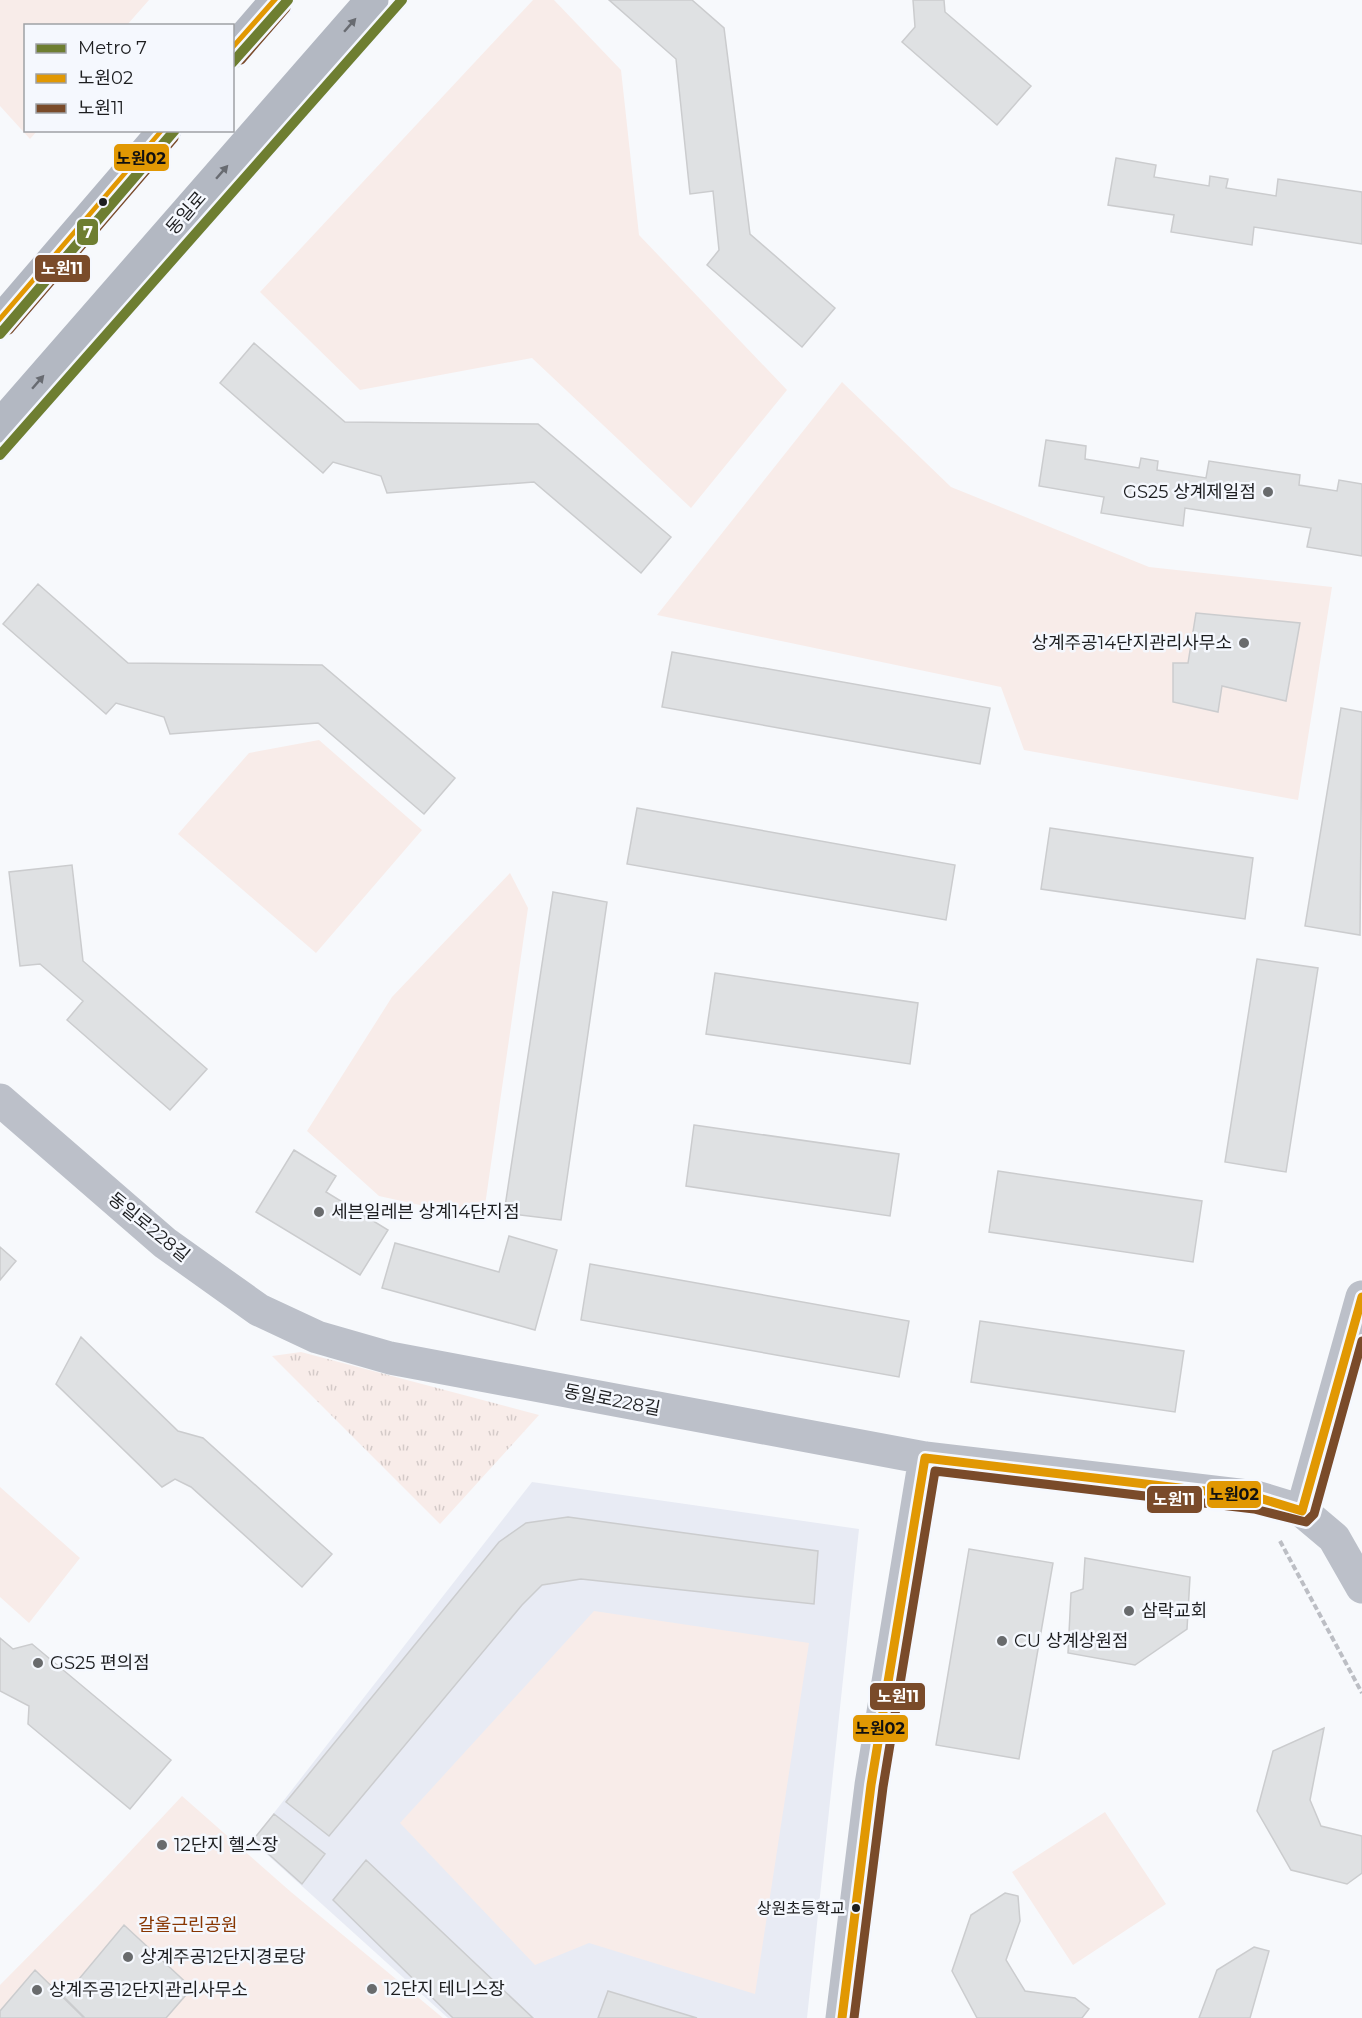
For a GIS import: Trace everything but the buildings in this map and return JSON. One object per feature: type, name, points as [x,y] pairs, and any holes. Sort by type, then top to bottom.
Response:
[{"type":"main road","points":[[234,50],[277,0]]},
{"type":"main road","name":"동일로","points":[[0,426],[372,0]]},
{"type":"main road","points":[[0,322],[163,132]]},
{"type":"street","name":"동일로228길","points":[[0,1100],[165,1243],[259,1310],[317,1338],[390,1358],[925,1458],[1256,1497],[1302,1511]]},
{"type":"street","points":[[1362,1297],[1302,1511],[1334,1538],[1362,1587]]},
{"type":"street","points":[[842,2018],[871,1785],[925,1458]]},
{"type":"path","points":[[1256,1497],[1362,1693]]},
{"type":"shaded area","name":"상원초등학교","points":[[532,1482],[859,1529],[807,2018],[448,2018],[252,1841]]},
{"type":"green space","points":[[0,0],[149,0],[128,24],[24,24],[24,132],[36,132],[30,139],[0,106]]},
{"type":"green space","points":[[533,0],[554,0],[621,70],[639,235],[787,390],[691,508],[532,358],[360,390],[260,292]]},
{"type":"green space","points":[[842,382],[951,487],[1149,567],[1332,587],[1298,800],[1024,750],[1001,687],[657,615]]},
{"type":"green space","points":[[319,740],[422,830],[316,953],[178,834],[249,753]]},
{"type":"green space","points":[[510,873],[528,908],[483,1219],[379,1196],[307,1131],[392,997]]},
{"type":"green space","points":[[301,1352],[539,1415],[440,1524],[272,1356]]},
{"type":"green space","points":[[0,1487],[80,1558],[29,1623],[0,1597]]},
{"type":"green space","points":[[594,1611],[809,1643],[755,1994],[589,1943],[535,1965],[400,1823]]},
{"type":"green space","name":"갈울근린공원","points":[[182,1796],[291,1892],[443,2018],[0,2018],[0,1985],[97,1887]]},
{"type":"green space","points":[[1105,1812],[1166,1904],[1073,1965],[1012,1872]]},
{"type":"metro line","name":"7","points":[[234,61],[288,0]]},
{"type":"metro line","name":"7","points":[[0,455],[402,0]]},
{"type":"metro line","name":"7","points":[[0,334],[173,132]]},
{"type":"transit line","name":"노원02","points":[[234,49],[277,0]]},
{"type":"transit line","name":"노원11","points":[[241,60],[286,8]]},
{"type":"transit line","name":"노원02","points":[[0,322],[163,132]]},
{"type":"transit line","name":"노원11","points":[[9,330],[174,138]]},
{"type":"transit line","name":"노원02","points":[[842,2018],[871,1785],[925,1458],[1256,1497],[1302,1511],[1362,1297]]},
{"type":"transit line","name":"노원11","points":[[854,2018],[883,1787],[935,1471],[1254,1509],[1306,1522],[1314,1514],[1362,1341]]},
{"type":"place","name":"GS25 상계제일점","points":[[1268,492]]},
{"type":"place","name":"상계주공14단지관리사무소","points":[[1244,643]]},
{"type":"place","name":"세븐일레븐 상계14단지점","points":[[319,1212]]},
{"type":"place","name":"삼락교회","points":[[1129,1611]]},
{"type":"place","name":"CU 상계상원점","points":[[1002,1641]]},
{"type":"place","name":"GS25 편의점","points":[[38,1663]]},
{"type":"place","name":"12단지 헬스장","points":[[162,1845]]},
{"type":"place","name":"상원초등학교","points":[[856,1908]]},
{"type":"place","name":"상계주공12단지경로당","points":[[128,1957]]},
{"type":"place","name":"12단지 테니스장","points":[[372,1989]]},
{"type":"place","name":"상계주공12단지관리사무소","points":[[37,1990]]}]
